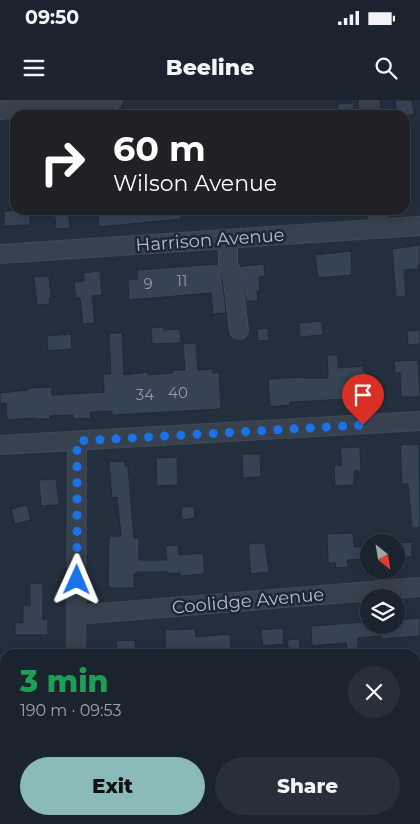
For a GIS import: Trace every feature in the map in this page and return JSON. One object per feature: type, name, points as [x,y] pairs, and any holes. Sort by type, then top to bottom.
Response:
[{"type":"street","points":[[0,110],[113,100]]},
{"type":"street","points":[[378,215],[379,228]]},
{"type":"street","name":"Harrison Avenue","points":[[0,254],[420,226]]},
{"type":"street","points":[[228,239],[228,266],[232,273],[239,330]]},
{"type":"street","points":[[0,445],[420,421]]},
{"type":"street","points":[[76,649],[77,441]]},
{"type":"street","name":"Coolidge Avenue","points":[[76,615],[420,587]]},
{"type":"building","points":[[395,100],[412,100],[414,115],[410,115],[410,110],[396,110]]},
{"type":"building","points":[[353,103],[354,110],[338,110],[338,104]]},
{"type":"building","points":[[4,211],[10,211],[10,215],[30,215],[30,225],[4,226]]},
{"type":"building","points":[[55,215],[69,215],[70,228],[56,229]]},
{"type":"building","points":[[98,215],[181,215],[181,219],[99,227]]},
{"type":"building","points":[[420,245],[420,265],[418,265],[418,269],[404,270],[406,296],[396,297],[392,249]]},
{"type":"building","points":[[351,251],[352,275],[318,278],[315,255]]},
{"type":"building","points":[[217,264],[222,276],[226,313],[213,314],[211,293],[129,300],[128,279],[137,279],[137,270]]},
{"type":"building","points":[[264,264],[265,276],[259,277],[260,291],[257,291],[258,301],[246,301],[240,266]]},
{"type":"building","points":[[100,271],[102,295],[92,296],[95,323],[83,324],[80,298],[76,298],[74,282],[84,281],[83,273]]},
{"type":"building","points":[[49,276],[50,304],[37,305],[34,277]]},
{"type":"building","points":[[322,321],[323,335],[300,337],[299,323]]},
{"type":"building","points":[[164,327],[164,330],[180,329],[181,343],[152,344],[151,328]]},
{"type":"building","points":[[268,328],[269,340],[258,341],[257,329]]},
{"type":"building","points":[[420,330],[420,344],[408,345],[407,331]]},
{"type":"building","points":[[109,333],[122,333],[124,375],[148,372],[148,375],[172,373],[172,370],[185,370],[183,344],[196,343],[198,370],[213,369],[213,373],[219,372],[221,409],[112,415],[112,411],[90,412],[91,418],[73,419],[73,415],[50,416],[50,419],[7,420],[6,403],[0,404],[0,393],[28,390],[28,388],[52,387],[52,395],[104,392],[103,374],[111,374]]},
{"type":"building","points":[[71,334],[72,349],[48,351],[47,336]]},
{"type":"building","points":[[327,355],[338,355],[338,368],[363,366],[363,371],[366,371],[366,387],[357,387],[357,395],[351,396],[351,399],[290,402],[290,405],[270,407],[268,379],[328,378]]},
{"type":"building","points":[[418,360],[420,397],[401,397],[400,373],[395,373],[394,361]]},
{"type":"building","points":[[419,444],[420,528],[412,528],[408,484],[402,484],[400,445]]},
{"type":"building","points":[[360,447],[361,471],[354,471],[354,485],[335,486],[334,466],[342,465],[340,448]]},
{"type":"building","points":[[242,454],[260,454],[261,477],[243,478]]},
{"type":"building","points":[[177,457],[178,485],[157,486],[156,458]]},
{"type":"building","points":[[125,461],[125,466],[128,466],[134,538],[139,538],[139,560],[167,560],[165,546],[178,545],[179,555],[203,553],[205,574],[180,576],[180,573],[137,572],[137,574],[134,574],[134,588],[108,588],[109,536],[121,536],[117,497],[112,498],[109,462]]},
{"type":"building","points":[[56,479],[59,505],[41,506],[39,480]]},
{"type":"building","points":[[27,505],[31,520],[15,524],[11,509]]},
{"type":"building","points":[[194,506],[195,518],[182,520],[181,507]]},
{"type":"building","points":[[353,533],[354,547],[360,547],[360,559],[347,560],[348,567],[336,568],[335,563],[328,563],[327,534]]},
{"type":"building","points":[[405,542],[412,542],[412,557],[405,557]]},
{"type":"building","points":[[265,543],[269,572],[251,574],[248,544]]},
{"type":"building","points":[[30,583],[43,584],[43,620],[48,619],[48,635],[15,635],[15,622],[23,623],[23,605],[30,606]]},
{"type":"building","points":[[420,618],[420,636],[381,639],[381,636],[358,638],[358,648],[347,649],[346,643],[312,646],[311,626],[360,622],[360,634],[405,634],[405,619]]},
{"type":"building","points":[[283,628],[284,644],[263,646],[261,630]]},
{"type":"building","points":[[195,629],[196,637],[230,634],[231,649],[166,649],[165,630]]},
{"type":"building","points":[[299,639],[300,649],[288,649],[287,640]]},
{"type":"building","points":[[135,640],[136,649],[117,649],[116,641]]},
{"type":"route","points":[[77,580],[77,441],[363,425]]}]
